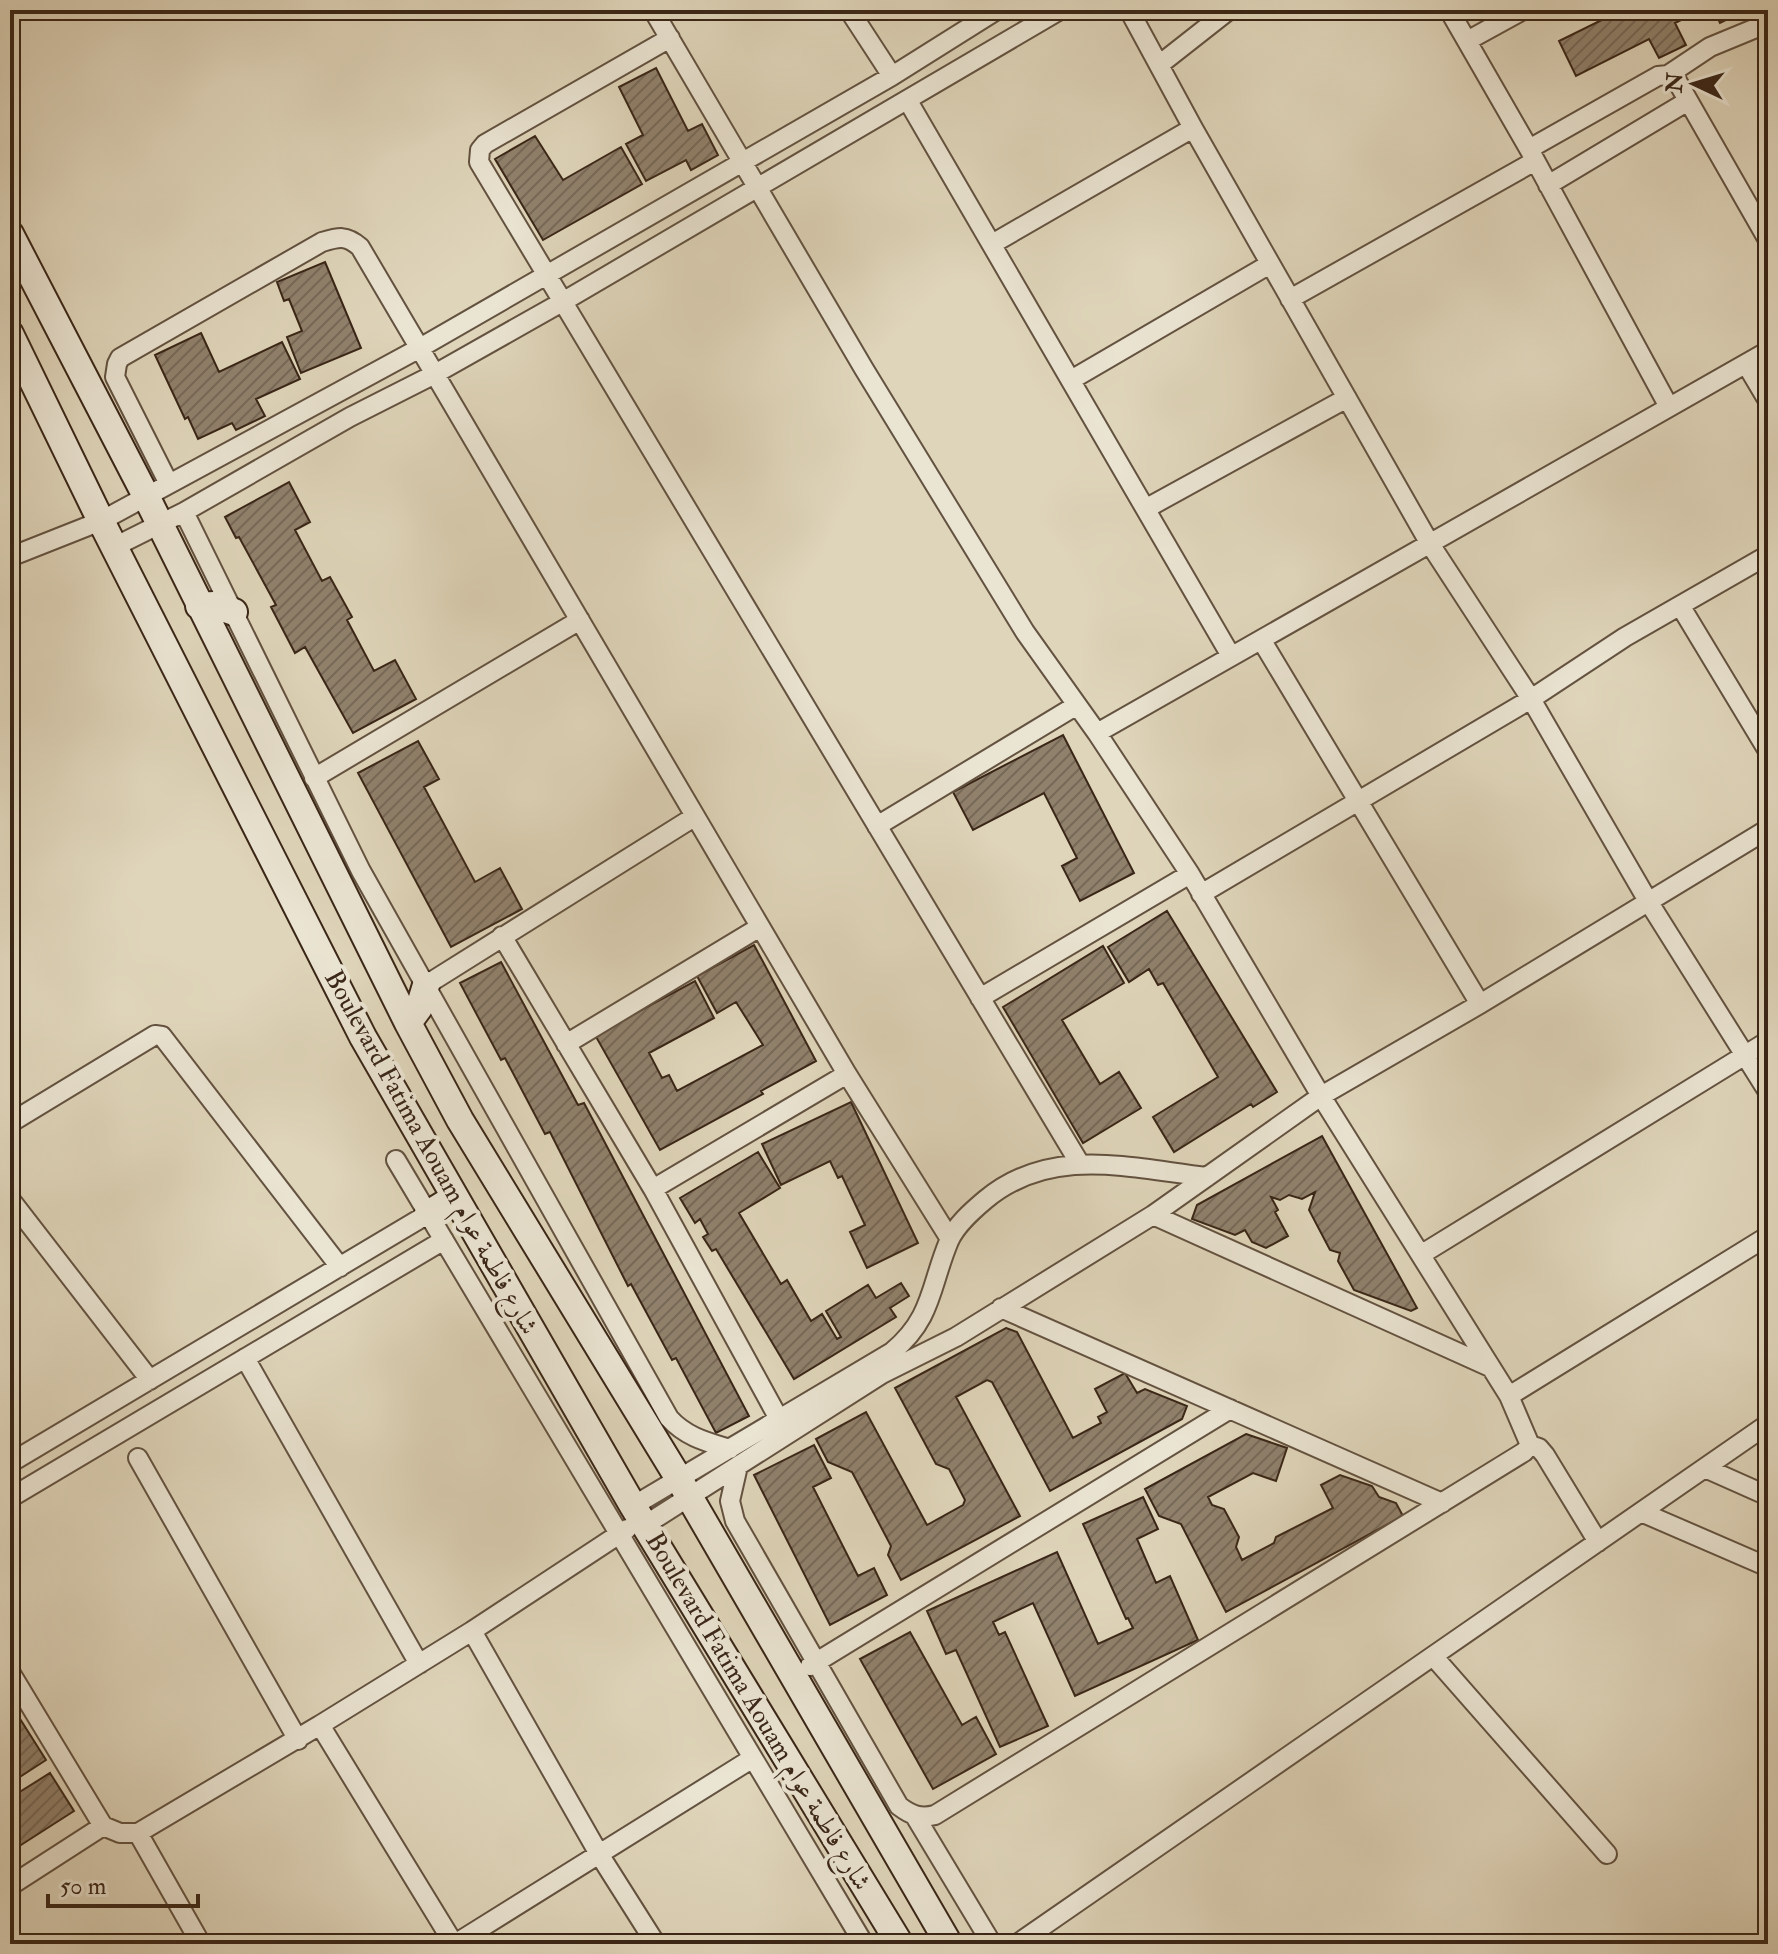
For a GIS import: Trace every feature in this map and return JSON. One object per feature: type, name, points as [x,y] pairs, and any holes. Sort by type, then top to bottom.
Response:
[{"type":"main road","points":[[10,234],[158,490]]},
{"type":"main road","name":"Boulevard Fatima Aouam شارع فاطمة عوام","points":[[10,334],[114,547],[363,1037],[640,1517],[900,1944]]},
{"type":"main road","name":"Boulevard Fatima Aouam شارع فاطمة عوام","points":[[158,490],[158,524],[408,1023],[460,1120],[684,1488],[949,1944]]},
{"type":"main road","points":[[199,606],[214,605],[234,612]]},
{"type":"main road","points":[[408,1023],[422,1001],[426,985]]},
{"type":"main road","points":[[428,1214],[454,1198]]},
{"type":"street","points":[[653,10],[864,369],[1002,595],[1190,874],[1321,1096],[1509,1396],[1530,1445]]},
{"type":"street","points":[[849,10],[892,76]]},
{"type":"street","points":[[10,557],[101,521],[418,349],[892,76],[997,10]]},
{"type":"street","points":[[114,547],[184,512],[350,417],[433,375],[564,301],[1060,10]]},
{"type":"street","points":[[1129,10],[1430,544],[1531,699],[1648,901],[1768,1092]]},
{"type":"street","points":[[1159,65],[1229,10]]},
{"type":"street","points":[[1449,10],[1669,407]]},
{"type":"street","points":[[1467,41],[1523,10]]},
{"type":"street","points":[[1290,299],[1658,76],[1668,75],[1710,47],[1756,28],[1765,10]]},
{"type":"street","points":[[670,38],[480,150],[479,162],[1080,1164]]},
{"type":"street","points":[[1668,75],[1677,81],[1768,240]]},
{"type":"street","points":[[908,101],[1231,656]]},
{"type":"street","points":[[1548,185],[1688,101]]},
{"type":"street","points":[[992,244],[1193,128]]},
{"type":"street","points":[[158,490],[115,377],[117,364],[125,354],[322,242],[338,237],[349,238],[360,247],[694,817],[847,1074],[950,1239]]},
{"type":"street","points":[[1071,380],[1270,264]]},
{"type":"street","points":[[1097,733],[1768,351]]},
{"type":"street","points":[[1746,364],[1768,401]]},
{"type":"street","points":[[1147,508],[1347,398]]},
{"type":"street","points":[[184,512],[361,871],[669,1418],[694,1437],[734,1457]]},
{"type":"street","points":[[1201,894],[1531,699],[1625,637],[1768,555]]},
{"type":"street","points":[[1681,607],[1768,751]]},
{"type":"street","points":[[314,778],[580,620]]},
{"type":"street","points":[[1262,641],[1480,1004]]},
{"type":"street","points":[[877,826],[1077,705]]},
{"type":"street","points":[[426,985],[694,817]]},
{"type":"street","points":[[10,1672],[103,1826],[120,1833],[138,1833],[298,1740],[472,1631],[734,1457],[882,1374],[956,1337],[1153,1215],[1321,1096],[1480,1004],[1768,829]]},
{"type":"street","points":[[980,998],[1190,874]]},
{"type":"street","points":[[566,1044],[760,927]]},
{"type":"street","points":[[502,936],[653,1189],[779,1419]]},
{"type":"street","points":[[10,1123],[155,1035],[162,1036],[340,1267]]},
{"type":"street","points":[[1422,1254],[1768,1041]]},
{"type":"street","points":[[653,1189],[847,1074]]},
{"type":"street","points":[[396,1160],[864,1944]]},
{"type":"street","points":[[1207,1177],[1080,1164],[1047,1167],[998,1190],[970,1213],[950,1239],[936,1287],[917,1327],[905,1342],[779,1419],[734,1457],[730,1501],[735,1521],[899,1806],[915,1816],[925,1818],[935,1815],[1442,1503],[1524,1452],[1530,1445]]},
{"type":"street","points":[[10,1199],[150,1380]]},
{"type":"street","points":[[10,1463],[428,1214]]},
{"type":"street","points":[[1153,1215],[1490,1367]]},
{"type":"street","points":[[1509,1396],[1768,1236]]},
{"type":"street","points":[[10,1498],[444,1240]]},
{"type":"street","points":[[1001,1308],[1442,1503]]},
{"type":"street","points":[[245,1358],[419,1664]]},
{"type":"street","points":[[794,1676],[1230,1409]]},
{"type":"street","points":[[1017,1944],[1768,1424]]},
{"type":"street","points":[[1530,1445],[1539,1448],[1545,1455],[1598,1542]]},
{"type":"street","points":[[138,1458],[298,1740]]},
{"type":"street","points":[[1705,1468],[1768,1496]]},
{"type":"street","points":[[1641,1512],[1768,1567]]},
{"type":"street","points":[[472,1631],[599,1854],[656,1944]]},
{"type":"street","points":[[1433,1656],[1607,1854]]},
{"type":"street","points":[[320,1725],[455,1944],[753,1758]]},
{"type":"street","points":[[915,1816],[992,1944]]},
{"type":"street","points":[[10,1886],[103,1826]]},
{"type":"street","points":[[138,1833],[201,1944]]},
{"type":"building","points":[[1622,10],[1701,10],[1675,23],[1686,45],[1659,58],[1649,39],[1576,76],[1559,41]]},
{"type":"building","points":[[1714,10],[1746,10],[1720,23]]},
{"type":"building","points":[[656,68],[688,131],[702,124],[718,155],[691,170],[686,160],[646,181],[626,144],[643,135],[619,87]]},
{"type":"building","points":[[535,136],[563,180],[621,147],[642,184],[543,240],[495,159]]},
{"type":"building","points":[[325,262],[361,348],[301,373],[287,337],[302,331],[289,299],[284,301],[277,282]]},
{"type":"building","points":[[201,333],[219,372],[282,342],[300,379],[256,399],[265,416],[236,430],[232,423],[198,439],[188,417],[185,419],[155,355]]},
{"type":"building","points":[[289,482],[310,522],[295,530],[322,581],[330,577],[352,617],[347,620],[374,671],[395,660],[416,699],[353,733],[305,647],[295,653],[271,607],[276,605],[225,517]]},
{"type":"building","points":[[1063,735],[1134,873],[1080,901],[1062,866],[1077,858],[1044,793],[973,830],[953,792]]},
{"type":"building","points":[[418,741],[439,779],[424,787],[475,882],[500,868],[522,909],[451,947],[358,773]]},
{"type":"building","points":[[1167,911],[1277,1092],[1253,1107],[1251,1104],[1174,1152],[1153,1117],[1218,1077],[1163,983],[1158,985],[1149,969],[1129,982],[1108,947]]},
{"type":"building","points":[[754,945],[816,1061],[660,1150],[595,1035],[695,981],[714,1018],[649,1053],[662,1078],[669,1075],[677,1091],[763,1045],[736,1002],[717,1013],[697,976]]},
{"type":"building","points":[[1103,946],[1124,983],[1062,1020],[1100,1084],[1119,1072],[1141,1108],[1083,1143],[1003,1007]]},
{"type":"building","points":[[501,962],[578,1105],[584,1103],[749,1416],[716,1433],[676,1358],[672,1360],[631,1284],[628,1286],[550,1132],[545,1134],[505,1058],[501,1060],[460,983]]},
{"type":"building","points":[[851,1102],[918,1243],[867,1268],[850,1232],[865,1225],[842,1176],[838,1178],[830,1161],[781,1185],[762,1144]]},
{"type":"building","points":[[1322,1136],[1417,1308],[1411,1311],[1354,1290],[1338,1261],[1340,1253],[1330,1250],[1309,1210],[1315,1192],[1302,1199],[1289,1195],[1280,1200],[1271,1197],[1288,1236],[1266,1248],[1252,1242],[1245,1230],[1235,1235],[1192,1219],[1197,1205]]},
{"type":"building","points":[[758,1152],[780,1188],[739,1213],[781,1284],[787,1280],[811,1321],[822,1314],[837,1339],[841,1337],[826,1311],[868,1285],[876,1298],[901,1283],[909,1296],[890,1308],[896,1317],[794,1379],[716,1249],[712,1251],[703,1237],[708,1234],[700,1219],[695,1223],[680,1198]]},
{"type":"building","points":[[1006,1328],[1017,1332],[1073,1438],[1101,1423],[1098,1417],[1107,1412],[1095,1389],[1125,1373],[1137,1393],[1145,1389],[1187,1406],[1182,1419],[1050,1491],[992,1382],[987,1380],[956,1397],[1020,1516],[901,1580],[888,1555],[891,1546],[852,1472],[828,1462],[816,1439],[866,1412],[927,1525],[963,1505],[965,1500],[949,1469],[936,1464],[895,1388]]},
{"type":"building","points":[[1246,1434],[1287,1448],[1276,1481],[1253,1473],[1208,1497],[1212,1505],[1224,1509],[1239,1537],[1236,1547],[1242,1560],[1274,1543],[1276,1537],[1333,1508],[1321,1485],[1340,1475],[1372,1486],[1379,1497],[1396,1503],[1403,1516],[1226,1612],[1181,1524],[1159,1516],[1145,1489]]},
{"type":"building","points":[[814,1445],[831,1478],[813,1487],[858,1576],[874,1568],[887,1595],[830,1625],[754,1475]]},
{"type":"building","points":[[1143,1497],[1158,1529],[1137,1539],[1156,1583],[1170,1576],[1198,1640],[1075,1696],[1033,1603],[993,1622],[999,1635],[1005,1632],[1048,1726],[1000,1747],[956,1650],[946,1654],[927,1611],[1057,1552],[1098,1644],[1133,1628],[1126,1619],[1083,1524]]},
{"type":"building","points":[[910,1632],[962,1725],[976,1717],[996,1754],[933,1789],[860,1659]]},
{"type":"building","points":[[10,1703],[46,1760],[12,1782],[10,1778]]},
{"type":"building","points":[[50,1773],[74,1811],[10,1852],[10,1798]]}]
